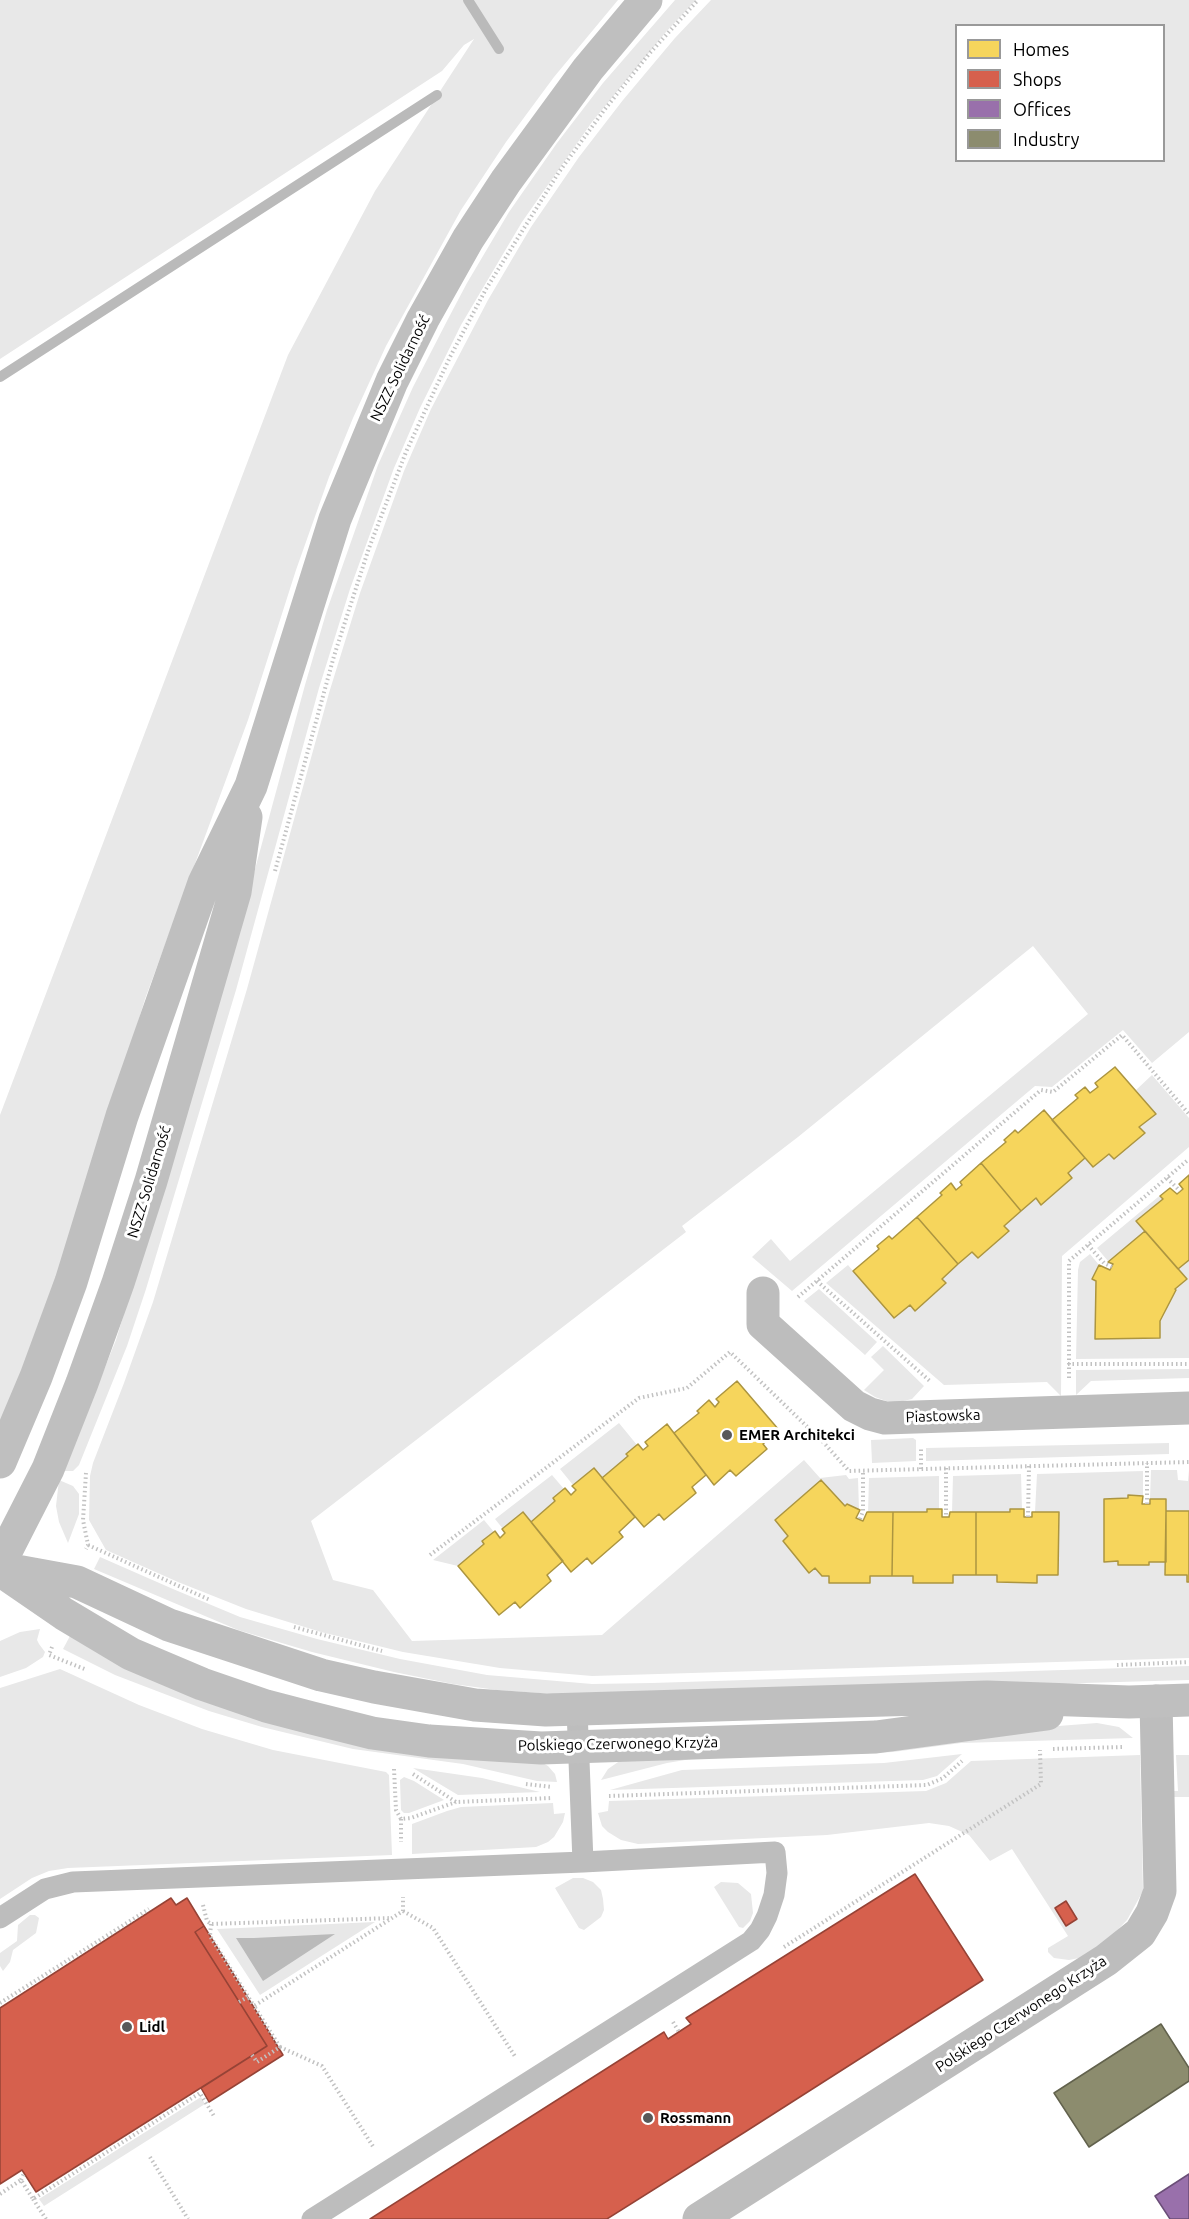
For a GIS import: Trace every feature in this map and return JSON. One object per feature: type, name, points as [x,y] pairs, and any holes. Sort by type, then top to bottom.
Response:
[{"type":"main road","name":"NSZZ Solidarność","points":[[0,1462],[36,1377],[71,1282],[122,1116],[204,883],[250,786],[335,519],[384,400],[418,329],[468,239],[506,181],[588,69],[646,0]]},
{"type":"main road","name":"NSZZ Solidarność","points":[[0,1563],[48,1469],[82,1383],[151,1181],[235,892],[250,786]]},
{"type":"main road","name":"Polskiego Czerwonego Krzyża","points":[[0,1569],[77,1582],[169,1625],[321,1675],[374,1688],[475,1705],[577,1710],[987,1697],[1142,1702],[1189,1700]]},
{"type":"main road","name":"Polskiego Czerwonego Krzyża","points":[[0,1569],[63,1614],[131,1654],[202,1684],[266,1706],[372,1733],[429,1741],[542,1748],[876,1737],[1142,1702]]},
{"type":"street","points":[[763,1293],[763,1324],[769,1329]]},
{"type":"street","name":"Piastowska","points":[[769,1329],[854,1406],[885,1418],[1189,1408]]},
{"type":"street","name":"Polskiego Czerwonego Krzyża","points":[[699,2219],[1106,1960],[1140,1933],[1152,1913],[1160,1891],[1157,1746],[1142,1702]]},
{"type":"lane","points":[[577,1710],[583,1862]]},
{"type":"lane","points":[[0,1918],[45,1889],[73,1882],[402,1870],[775,1852],[777,1873],[774,1895],[767,1916],[751,1941],[312,2219]]},
{"type":"path","points":[[273,880],[334,656],[369,548],[406,452],[450,357],[486,289],[559,172],[649,54],[698,0]]},
{"type":"path","points":[[769,1329],[798,1296],[1041,1090],[1053,1092],[1122,1035],[1189,1114]]},
{"type":"path","points":[[1069,1412],[1069,1261],[1189,1159]]},
{"type":"path","points":[[1167,1178],[1180,1191]]},
{"type":"path","points":[[1088,1245],[1104,1263],[1112,1267]]},
{"type":"path","points":[[817,1281],[934,1385],[935,1416]]},
{"type":"path","points":[[430,1555],[639,1398],[687,1388],[730,1352]]},
{"type":"path","points":[[1068,1364],[1189,1364]]},
{"type":"path","points":[[1147,1463],[1147,1504]]},
{"type":"path","points":[[1028,1517],[1029,1466]]},
{"type":"path","points":[[87,1468],[84,1520],[88,1545],[216,1602]]},
{"type":"path","points":[[946,1468],[946,1517]]},
{"type":"path","points":[[860,1519],[863,1511],[863,1471]]},
{"type":"path","points":[[289,1626],[388,1652]]},
{"type":"path","points":[[1110,1665],[1189,1662]]},
{"type":"path","points":[[1028,1750],[1157,1746]]},
{"type":"path","points":[[401,1819],[411,1818],[456,1802],[927,1785],[943,1778],[966,1758]]},
{"type":"path","points":[[403,1769],[394,1765],[396,1810],[401,1819],[403,1911]]},
{"type":"path","points":[[411,1773],[456,1802]]},
{"type":"path","points":[[202,1901],[207,1921],[211,1924],[392,1918]]},
{"type":"path","points":[[0,2003],[83,1953],[156,1904]]},
{"type":"path","points":[[403,1911],[433,1928],[530,2081]]},
{"type":"path","points":[[254,2006],[403,1911]]},
{"type":"path","points":[[211,1924],[210,1936],[280,2047],[322,2066],[388,2171]]},
{"type":"path","points":[[239,2002],[248,1997]]},
{"type":"path","points":[[252,2055],[256,2062],[280,2047]]},
{"type":"path","points":[[33,2199],[184,2101],[200,2093],[214,2116]]},
{"type":"path","points":[[150,2157],[188,2219]]},
{"type":"path","points":[[0,2194],[21,2180],[24,2173]]},
{"type":"path","points":[[21,2180],[46,2219]]},
{"type":"shaded area","points":[[0,0],[618,0],[554,77],[506,142],[461,210],[386,346],[353,418],[296,570],[248,720],[145,999],[70,1245],[0,1433],[0,1115],[288,355],[375,191],[474,39],[464,45],[442,71],[0,359]]},
{"type":"shaded area","points":[[675,0],[696,0],[666,32],[592,122],[522,222],[461,325],[420,408],[394,468],[350,589],[319,688],[236,990],[146,1289],[127,1346],[79,1465],[73,1471],[63,1471],[116,1340],[223,987],[327,610],[378,465],[413,387],[448,319],[509,212],[557,143],[603,83]]},
{"type":"shaded area","points":[[711,0],[1189,0],[1189,1032],[1152,1063],[1123,1030],[1052,1087],[1035,1086],[792,1291],[752,1257],[771,1239],[790,1261],[1088,1014],[1033,946],[798,1137],[682,1226],[686,1232],[311,1521],[333,1580],[373,1590],[412,1641],[602,1635],[804,1460],[820,1478],[846,1475],[849,1479],[858,1478],[859,1510],[847,1504],[845,1506],[821,1480],[775,1520],[788,1536],[783,1542],[809,1572],[815,1568],[822,1576],[829,1576],[830,1583],[869,1583],[870,1576],[913,1576],[953,1583],[953,1575],[997,1575],[997,1582],[1037,1583],[1037,1575],[1058,1575],[1059,1513],[1035,1512],[1037,1474],[1143,1471],[1143,1496],[1104,1499],[1104,1561],[1166,1562],[1166,1575],[1187,1575],[1187,1582],[1189,1582],[1189,1658],[592,1676],[500,1668],[403,1652],[321,1632],[246,1609],[106,1550],[89,1520],[90,1476],[93,1463],[153,1302],[247,989],[329,693],[360,593],[404,471],[431,409],[488,300],[531,227],[579,157],[675,38]]},
{"type":"shaded area","points":[[1152,1075],[1189,1118],[1189,1147],[1062,1256],[1061,1396],[1047,1382],[944,1385],[826,1283],[848,1265],[893,1318],[910,1305],[915,1310],[946,1284],[942,1279],[972,1252],[978,1257],[1009,1232],[1004,1226],[1036,1198],[1042,1204],[1072,1178],[1068,1173],[1085,1158],[1093,1167],[1109,1154],[1114,1159],[1144,1134],[1139,1127],[1156,1114],[1136,1090]]},
{"type":"shaded area","points":[[1170,1187],[1161,1196],[1163,1199],[1136,1221],[1145,1231],[1108,1261],[1097,1248]]},
{"type":"shaded area","points":[[1090,1254],[1099,1265],[1092,1279],[1096,1281],[1095,1338],[1161,1321],[1175,1289],[1187,1279],[1178,1269],[1189,1260],[1189,1358],[1076,1359],[1078,1270],[1080,1262]]},
{"type":"shaded area","points":[[819,1289],[877,1342],[865,1355],[804,1301]]},
{"type":"shaded area","points":[[883,1346],[924,1386],[912,1399],[899,1402],[886,1401],[864,1390],[884,1370],[871,1357]]},
{"type":"shaded area","points":[[1189,1369],[1189,1378],[1091,1381],[1076,1395],[1076,1370]]},
{"type":"shaded area","points":[[619,1423],[637,1445],[626,1454],[628,1456],[602,1478],[594,1469],[573,1485],[560,1469]]},
{"type":"shaded area","points":[[913,1438],[916,1440],[916,1461],[872,1463],[871,1440]]},
{"type":"shaded area","points":[[1169,1443],[1169,1454],[926,1461],[926,1448]]},
{"type":"shaded area","points":[[1151,1470],[1177,1470],[1178,1480],[1188,1481],[1189,1470],[1189,1511],[1166,1511],[1166,1499],[1150,1499]]},
{"type":"shaded area","points":[[1021,1474],[1022,1509],[1010,1509],[1010,1512],[952,1512],[953,1476]]},
{"type":"shaded area","points":[[552,1475],[564,1489],[555,1501],[531,1522],[523,1512],[503,1529],[495,1519]]},
{"type":"shaded area","points":[[939,1476],[939,1509],[927,1512],[868,1513],[869,1478]]},
{"type":"shaded area","points":[[59,1480],[73,1486],[79,1494],[79,1514],[68,1543],[59,1522],[56,1506]]},
{"type":"shaded area","points":[[484,1520],[494,1532],[482,1541],[484,1544],[458,1566],[433,1560]]},
{"type":"shaded area","points":[[100,1557],[240,1617],[400,1659],[487,1675],[592,1684],[1189,1666],[1189,1680],[594,1697],[497,1690],[394,1672],[312,1652],[238,1630],[94,1569]]},
{"type":"shaded area","points":[[40,1629],[37,1640],[45,1652],[43,1657],[26,1668],[0,1677],[0,1641],[20,1632]]},
{"type":"shaded area","points":[[70,1636],[87,1644],[541,1762],[555,1774],[557,1782],[537,1781],[463,1764],[353,1749],[262,1727],[209,1711],[115,1675],[63,1649]]},
{"type":"shaded area","points":[[60,1669],[139,1705],[202,1729],[273,1750],[386,1772],[389,1775],[392,1855],[68,1868],[49,1871],[32,1878],[0,1899],[0,1688]]},
{"type":"shaded area","points":[[1097,1723],[1119,1727],[1133,1738],[961,1743],[893,1752],[830,1755],[697,1758],[667,1763],[601,1780],[608,1769],[621,1760]]},
{"type":"shaded area","points":[[962,1754],[937,1776],[923,1780],[610,1790],[682,1770],[884,1763]]},
{"type":"shaded area","points":[[1140,1755],[1143,1891],[1127,1920],[1108,1940],[1079,1958],[1069,1960],[1054,1958],[1048,1952],[1048,1948],[1068,1936],[1012,1849],[990,1861],[969,1835],[949,1826],[929,1823],[827,1835],[638,1844],[621,1840],[608,1832],[602,1826],[598,1813],[608,1811],[609,1801],[926,1791],[946,1783],[971,1761]]},
{"type":"shaded area","points":[[1176,1755],[1189,1755],[1189,1797],[1174,1797],[1174,1791],[1178,1791]]},
{"type":"shaded area","points":[[413,1768],[482,1778],[540,1792],[458,1795]]},
{"type":"shaded area","points":[[404,1777],[444,1800],[404,1813],[401,1810],[400,1780]]},
{"type":"shaded area","points":[[553,1803],[554,1814],[565,1813],[563,1822],[554,1837],[536,1847],[412,1854],[412,1824],[447,1811],[461,1807]]},
{"type":"shaded area","points":[[573,1878],[583,1878],[593,1882],[601,1890],[603,1899],[604,1910],[601,1917],[584,1930],[579,1928],[555,1888]]},
{"type":"shaded area","points":[[721,1882],[738,1883],[751,1894],[753,1913],[750,1921],[743,1928],[739,1927],[714,1887]]},
{"type":"shaded area","points":[[30,1915],[39,1918],[36,1933],[13,1950],[10,1962],[3,1971],[0,1966],[0,1953],[17,1941],[18,1925]]},
{"type":"shaded area","points":[[375,1922],[260,1995],[217,1929]]},
{"type":"shaded area","points":[[335,1934],[263,1981],[236,1938],[254,1938]]},
{"type":"shaded area","points":[[201,2097],[205,2104],[44,2206],[39,2199]]},
{"type":"building: Homes","points":[[1115,1067],[1156,1114],[1139,1127],[1145,1133],[1114,1159],[1109,1154],[1093,1167],[1052,1120],[1078,1098],[1075,1095],[1085,1087],[1090,1093],[1098,1087],[1095,1083]]},
{"type":"building: Homes","points":[[1044,1110],[1085,1158],[1068,1173],[1072,1178],[1041,1205],[1036,1198],[1021,1211],[981,1163],[1006,1142],[1004,1140],[1015,1130],[1018,1133]]},
{"type":"building: Homes","points":[[981,1163],[1021,1211],[1004,1226],[1009,1231],[978,1258],[972,1252],[958,1264],[917,1217],[942,1195],[940,1193],[951,1183],[956,1190],[962,1185],[960,1182]]},
{"type":"building: Homes","points":[[1189,1175],[1189,1260],[1178,1269],[1136,1221],[1163,1199],[1160,1196],[1170,1188],[1177,1194],[1183,1189],[1179,1184]]},
{"type":"building: Homes","points":[[917,1217],[958,1264],[942,1279],[946,1283],[915,1311],[910,1305],[894,1318],[853,1271],[879,1249],[877,1246],[889,1236],[892,1239]]},
{"type":"building: Homes","points":[[1145,1231],[1187,1279],[1175,1289],[1160,1321],[1160,1338],[1095,1339],[1096,1281],[1092,1279],[1099,1265],[1110,1270],[1113,1264],[1108,1262]]},
{"type":"building: Homes","points":[[737,1381],[779,1430],[763,1444],[767,1449],[736,1476],[730,1470],[714,1485],[674,1433],[699,1413],[697,1411],[709,1400],[715,1407],[719,1402],[716,1399]]},
{"type":"building: Homes","points":[[667,1424],[706,1475],[692,1487],[696,1493],[664,1520],[659,1514],[644,1527],[602,1478],[628,1456],[626,1454],[638,1444],[643,1450],[648,1446],[645,1442]]},
{"type":"building: Homes","points":[[594,1468],[635,1517],[619,1532],[623,1537],[592,1564],[587,1558],[571,1572],[531,1522],[555,1501],[553,1498],[565,1488],[571,1495],[576,1490],[572,1486]]},
{"type":"building: Homes","points":[[821,1480],[845,1506],[847,1504],[860,1510],[856,1518],[863,1521],[867,1512],[893,1512],[892,1576],[870,1576],[870,1583],[829,1583],[829,1576],[822,1576],[815,1568],[809,1573],[783,1541],[788,1536],[775,1520]]},
{"type":"building: Homes","points":[[1128,1495],[1143,1496],[1142,1504],[1150,1504],[1150,1499],[1166,1499],[1166,1562],[1149,1562],[1149,1565],[1118,1565],[1118,1561],[1104,1562],[1104,1499],[1128,1498]]},
{"type":"building: Homes","points":[[927,1509],[942,1509],[942,1517],[949,1517],[950,1512],[976,1512],[976,1575],[953,1575],[953,1583],[913,1583],[913,1576],[892,1576],[893,1512],[927,1512]]},
{"type":"building: Homes","points":[[1010,1509],[1024,1509],[1024,1517],[1032,1517],[1032,1512],[1059,1512],[1058,1575],[1037,1575],[1037,1583],[997,1582],[997,1575],[976,1575],[976,1512],[1010,1512]]},
{"type":"building: Homes","points":[[1166,1511],[1189,1511],[1189,1582],[1187,1582],[1187,1575],[1165,1575]]},
{"type":"building: Homes","points":[[523,1512],[563,1561],[547,1575],[551,1581],[520,1608],[515,1602],[499,1615],[458,1566],[484,1544],[482,1541],[495,1531],[500,1538],[505,1533],[502,1529]]},
{"type":"building: Shops","points":[[915,1874],[983,1980],[745,2132],[607,2219],[370,2219],[664,2032],[668,2039],[691,2024],[686,2018]]},
{"type":"building: Shops","name":"Lidl","points":[[171,1898],[176,1905],[187,1898],[204,1926],[195,1932],[267,2046],[36,2192],[22,2170],[0,2184],[0,2008]]},
{"type":"building: Shops","points":[[1066,1901],[1077,1919],[1066,1926],[1055,1908]]},
{"type":"building: Shops","points":[[204,1926],[283,2055],[209,2102],[201,2088],[267,2046],[195,1932]]},
{"type":"building: Offices","points":[[1189,2174],[1189,2219],[1170,2219],[1155,2196]]},
{"type":"building: Industry","points":[[1161,2024],[1189,2068],[1189,2081],[1089,2147],[1054,2093]]},
{"type":"waterway","points":[[468,0],[499,49]]},
{"type":"waterway","points":[[0,377],[437,95]]},
{"type":"place","name":"EMER Architekci","points":[[727,1435]]},
{"type":"place","name":"Lidl","points":[[127,2027]]},
{"type":"place","name":"Rossmann","points":[[648,2118]]}]
